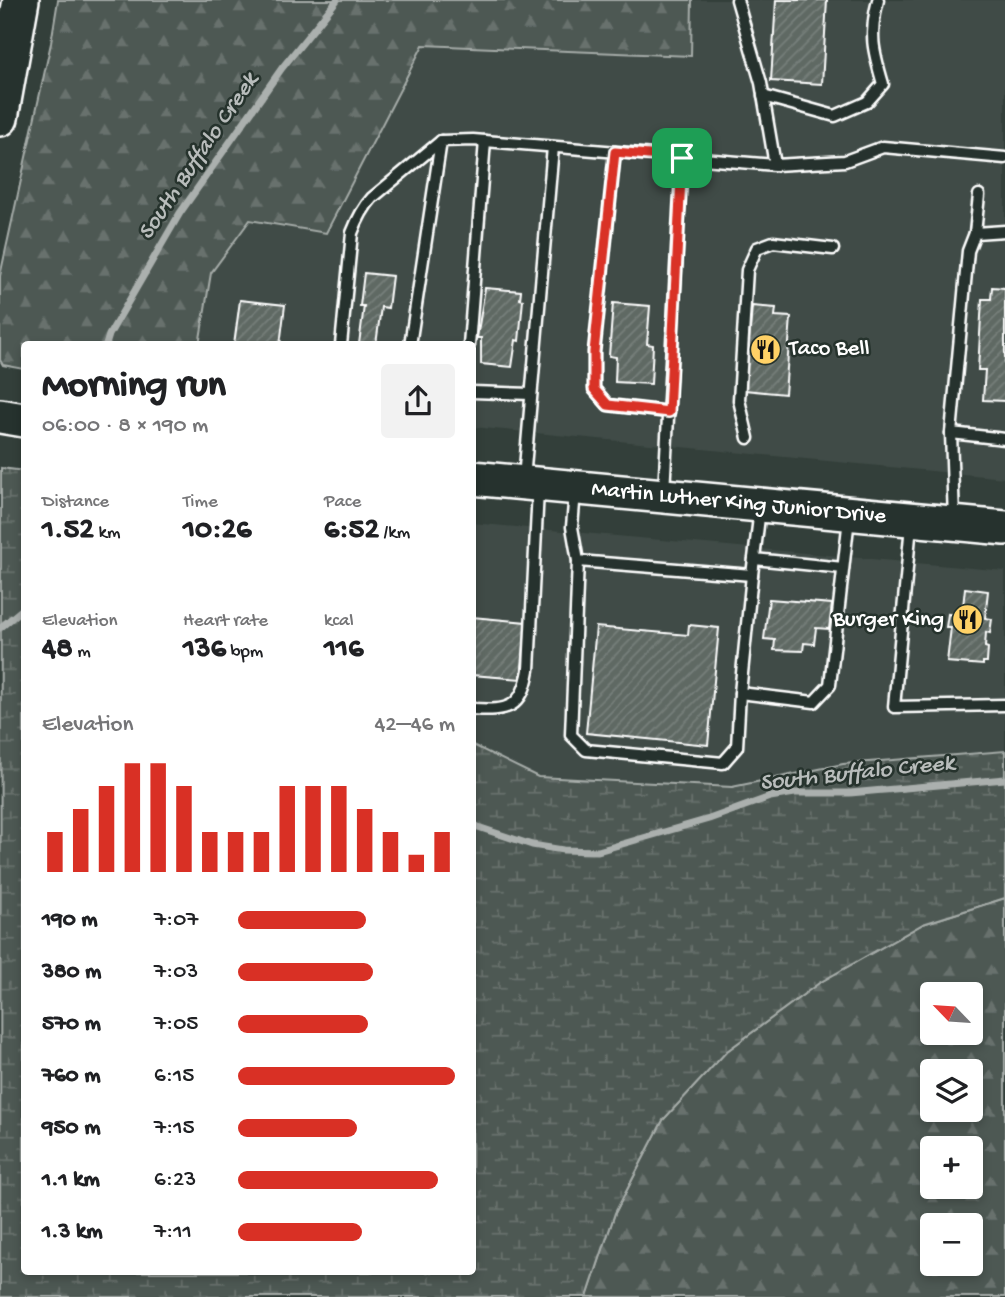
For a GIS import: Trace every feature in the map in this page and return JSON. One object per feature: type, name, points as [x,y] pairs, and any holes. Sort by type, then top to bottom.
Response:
[{"type":"highway","points":[[0,118],[21,0]]},
{"type":"highway","points":[[0,416],[21,420]]},
{"type":"highway","name":"Martin Luther King Junior Drive","points":[[476,478],[1005,528]]},
{"type":"lane","points":[[737,0],[763,96],[775,165]]},
{"type":"lane","points":[[763,96],[835,116],[867,102],[883,83],[873,50],[873,20],[878,0]]},
{"type":"lane","points":[[341,341],[352,233],[357,220],[372,198],[441,141],[485,141],[775,165],[845,161],[883,148],[1005,158]]},
{"type":"lane","points":[[411,341],[441,141]]},
{"type":"lane","points":[[469,341],[485,141]]},
{"type":"lane","points":[[476,709],[501,710],[517,703],[526,689],[529,670],[531,394],[553,147]]},
{"type":"lane","points":[[615,152],[598,303],[594,389],[608,405],[669,412]]},
{"type":"lane","points":[[664,496],[682,158]]},
{"type":"lane","points":[[954,523],[951,433],[968,251],[975,233],[979,195]]},
{"type":"lane","points":[[975,233],[1005,231]]},
{"type":"lane","points":[[748,438],[738,400],[747,270],[757,248],[773,242],[833,249]]},
{"type":"lane","points":[[476,392],[531,394]]},
{"type":"lane","points":[[951,433],[1005,439]]},
{"type":"lane","points":[[575,488],[572,527],[578,561],[571,736],[586,750],[723,762],[737,747],[740,693],[760,505]]},
{"type":"lane","points":[[740,693],[814,702],[830,685],[849,514]]},
{"type":"lane","points":[[912,519],[894,707],[1005,705]]},
{"type":"lane","points":[[754,559],[843,568]]},
{"type":"lane","points":[[578,561],[752,575]]},
{"type":"shaded area","points":[[692,0],[1005,0],[1005,478],[476,427],[476,341],[200,341],[211,273],[250,220],[326,232],[423,45],[691,56]]},
{"type":"shaded area","points":[[476,523],[1005,571],[1005,751],[843,764],[732,787],[538,777],[476,746]]},
{"type":"green space","points":[[58,0],[692,0],[691,56],[423,45],[326,233],[250,220],[211,273],[200,341],[21,341],[21,368],[3,365],[0,360],[0,276]]},
{"type":"green space","points":[[1,468],[21,471],[21,1275],[476,1275],[476,746],[538,777],[732,787],[843,764],[1005,751],[1005,898],[923,924],[819,983],[727,1051],[663,1120],[615,1213],[587,1297],[0,1297]]},
{"type":"green space","points":[[1005,898],[1005,1297],[587,1297],[615,1213],[663,1120],[727,1051],[819,983],[923,924]]},
{"type":"building","points":[[776,0],[827,0],[822,84],[771,81]]},
{"type":"building","points":[[364,273],[392,276],[388,308],[381,307],[377,341],[359,341],[364,306],[360,306]]},
{"type":"building","points":[[992,287],[1005,288],[1005,401],[983,400],[985,370],[978,370],[982,299],[991,299]]},
{"type":"building","points":[[485,288],[521,291],[520,299],[523,300],[519,341],[516,340],[512,367],[481,364],[481,338],[477,338]]},
{"type":"building","points":[[240,300],[285,305],[280,341],[235,341]]},
{"type":"building","points":[[613,303],[650,306],[647,344],[653,345],[651,384],[615,382],[616,357],[609,356]]},
{"type":"building","points":[[752,306],[776,308],[775,316],[791,317],[785,394],[745,390]]},
{"type":"building","points":[[965,588],[988,591],[985,618],[992,619],[990,633],[986,632],[987,662],[983,662],[983,665],[947,662],[951,627],[946,627],[948,614],[962,616]]},
{"type":"building","points":[[769,599],[832,604],[829,629],[816,628],[814,644],[804,643],[803,651],[774,650],[775,640],[764,639]]},
{"type":"building","points":[[476,617],[526,622],[521,679],[476,675]]},
{"type":"building","points":[[689,625],[719,628],[708,745],[586,733],[596,627],[688,635]]},
{"type":"waterway","name":"South Buffalo Creek","points":[[107,341],[180,213],[282,68],[337,0]]},
{"type":"waterway","points":[[0,628],[21,610]]},
{"type":"waterway","name":"South Buffalo Creek","points":[[476,826],[532,845],[563,850],[598,851],[709,819],[770,797],[795,793],[850,793],[1005,779]]},
{"type":"place","name":"Taco Bell","points":[[766,349]]},
{"type":"place","name":"Burger King","points":[[967,620]]},
{"type":"route","points":[[615,152],[682,158],[669,412],[608,405],[594,389],[594,352],[615,152]]}]
